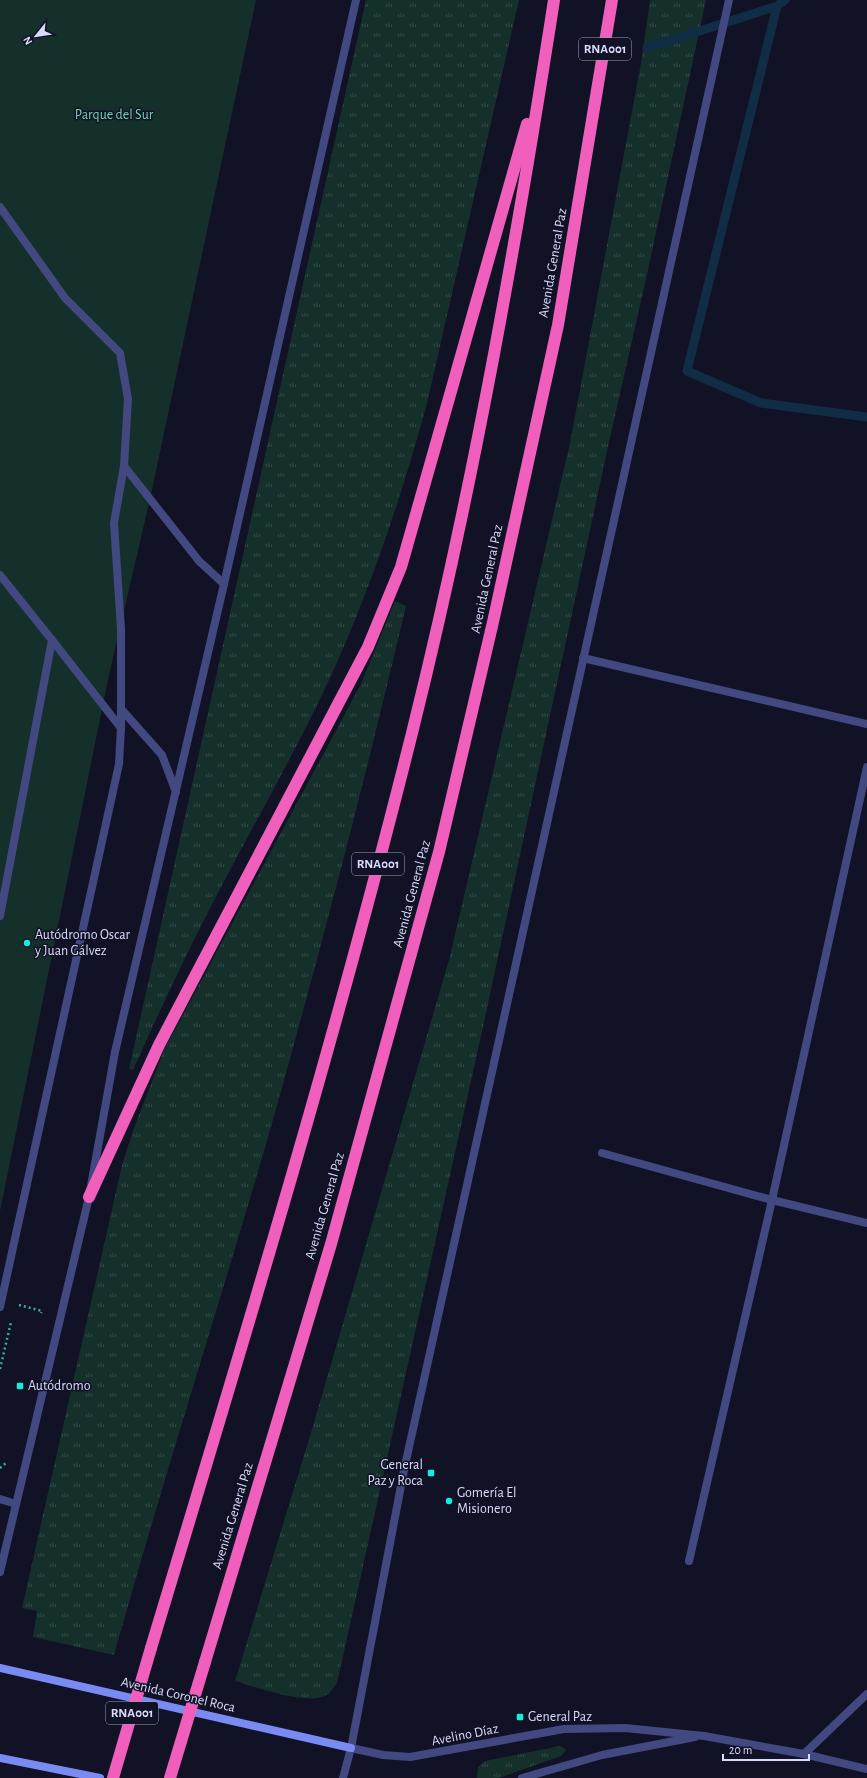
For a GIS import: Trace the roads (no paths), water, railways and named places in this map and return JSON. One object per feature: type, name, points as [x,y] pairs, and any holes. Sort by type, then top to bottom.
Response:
[{"type":"highway","name":"RNA001","points":[[113,1778],[288,1192],[363,922],[413,728],[449,576],[494,361],[554,0]]},
{"type":"highway","name":"Avenida General Paz","points":[[170,1778],[331,1244],[439,852],[494,622],[558,325],[597,98],[612,0]]},
{"type":"highway","points":[[89,1197],[159,1045],[368,647],[401,567],[544,66]]},
{"type":"main road","name":"Avenida Coronel Roca","points":[[0,1668],[351,1748]]},
{"type":"main road","points":[[0,1758],[100,1778]]},
{"type":"street","points":[[0,1572],[89,1197],[115,1052],[224,584],[356,0]]},
{"type":"street","points":[[343,1778],[351,1748],[404,1470],[729,0]]},
{"type":"street","points":[[0,207],[65,298],[120,353],[128,399],[124,466],[114,524],[121,629],[122,710],[119,764],[0,1307]]},
{"type":"street","points":[[124,466],[199,561],[224,584]]},
{"type":"street","points":[[0,575],[121,728]]},
{"type":"street","points":[[0,916],[52,640]]},
{"type":"street","points":[[583,658],[867,724]]},
{"type":"street","points":[[122,710],[162,754],[176,792]]},
{"type":"street","points":[[689,1560],[772,1200],[867,768]]},
{"type":"street","points":[[602,1153],[772,1200],[867,1223]]},
{"type":"street","points":[[0,1499],[16,1504]]},
{"type":"street","points":[[804,1754],[867,1694]]},
{"type":"street","name":"Avelino Díaz","points":[[351,1748],[383,1755],[410,1757],[564,1729],[592,1727],[625,1728],[704,1736],[804,1754],[867,1769]]},
{"type":"street","name":"Avelino Díaz","points":[[522,1778],[602,1755],[704,1736]]},
{"type":"waterway","points":[[647,48],[777,6],[785,0]]},
{"type":"waterway","points":[[777,6],[687,371],[761,403],[867,417]]},
{"type":"place","name":"Autódromo Oscar y Juan Gálvez","points":[[27,943]]},
{"type":"place","name":"Autódromo","points":[[20,1386]]},
{"type":"place","name":"General Paz y Roca","points":[[431,1473]]},
{"type":"place","name":"Gomería El Misionero","points":[[449,1501]]},
{"type":"place","name":"General Paz","points":[[520,1717]]},
{"type":"park label","name":"Parque del Sur","points":[[114,115]]}]
